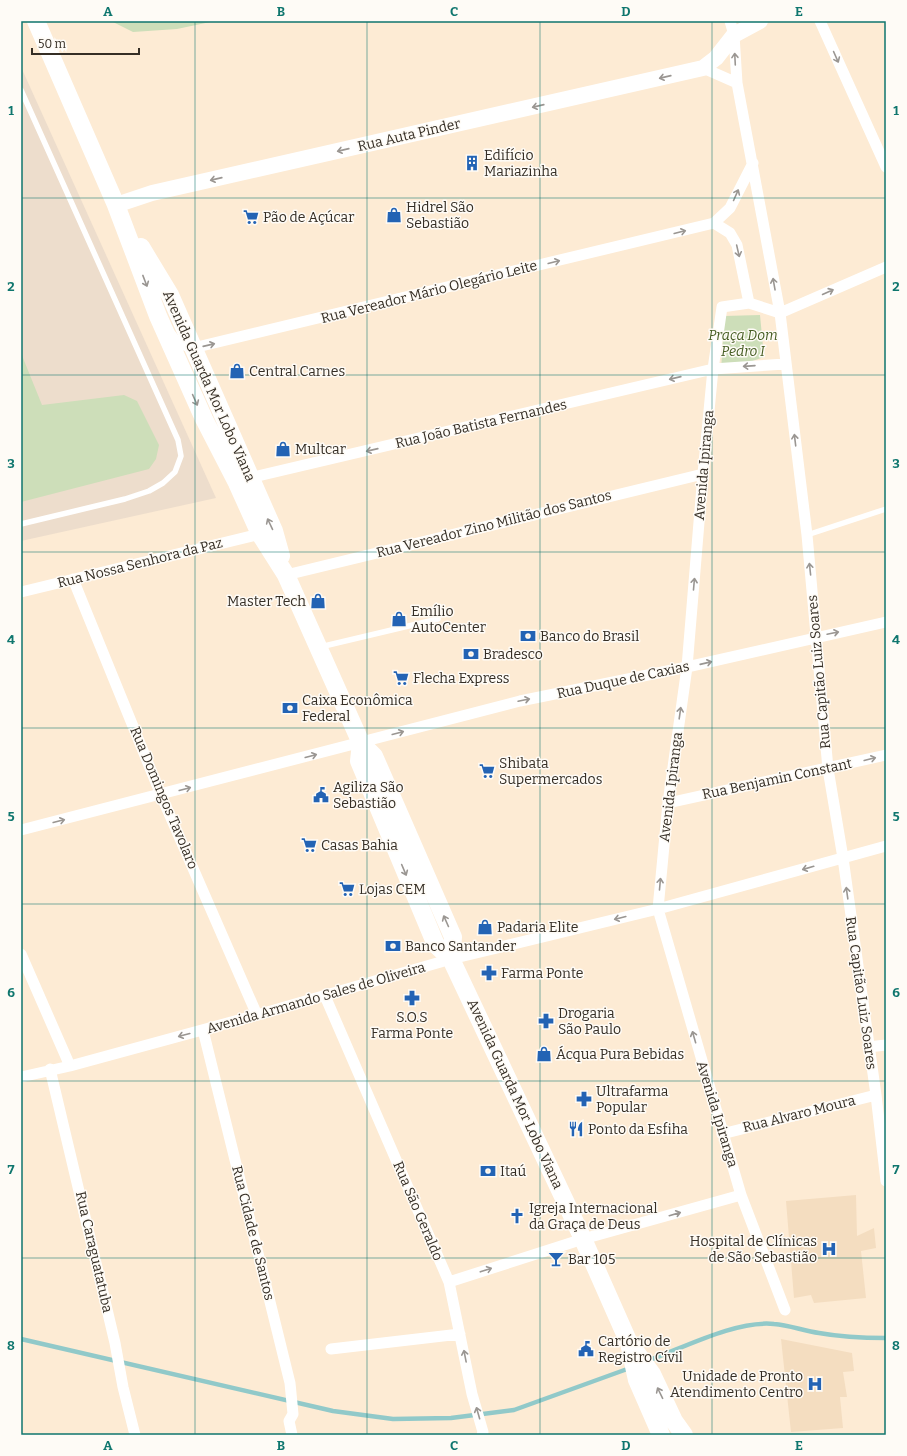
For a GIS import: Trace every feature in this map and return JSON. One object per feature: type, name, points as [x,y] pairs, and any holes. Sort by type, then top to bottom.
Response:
[{"type":"main road","name":"Avenida Guarda Mor Lobo Viana","points":[[36,21],[116,205],[158,316],[204,418],[237,483],[260,534],[286,575],[320,647],[361,743],[359,761],[362,769],[436,945],[451,959],[583,1239],[645,1377]]},
{"type":"main road","points":[[703,68],[716,58],[732,28],[760,21]]},
{"type":"main road","name":"Rua Auta Pinder","points":[[116,205],[160,191],[703,68]]},
{"type":"main road","name":"Avenida Guarda Mor Lobo Viana","points":[[116,205],[170,295],[249,478],[274,531],[286,575]]},
{"type":"main road","points":[[645,1377],[662,1433]]},
{"type":"main road","points":[[645,1377],[684,1435]]},
{"type":"street","points":[[820,21],[886,167]]},
{"type":"street","name":"Rua Capitão Luiz Soares","points":[[732,28],[737,83],[780,313],[807,535],[828,769],[843,858],[886,1175]]},
{"type":"street","points":[[703,68],[737,83]]},
{"type":"street","points":[[750,303],[737,245],[730,233],[714,224],[730,208],[753,163]]},
{"type":"street","name":"Rua Vereador Mário Olegário Leite","points":[[193,348],[714,224]]},
{"type":"street","points":[[780,313],[886,267]]},
{"type":"street","name":"Avenida Ipiranga","points":[[780,313],[750,303],[722,307],[713,369],[687,667],[668,803],[658,909],[722,1134],[742,1195],[785,1310]]},
{"type":"street","points":[[158,316],[176,342],[193,348]]},
{"type":"street","name":"Rua João Batista Fernandes","points":[[249,478],[713,369],[785,364]]},
{"type":"street","name":"Rua Vereador Zino Militão dos Santos","points":[[286,575],[703,474]]},
{"type":"street","name":"Rua Nossa Senhora da Paz","points":[[21,592],[260,534]]},
{"type":"street","name":"Rua Domingos Tavolaro","points":[[73,579],[161,795],[257,1015]]},
{"type":"street","name":"Rua Duque de Caxias","points":[[21,830],[520,701],[687,667],[886,622]]},
{"type":"street","name":"Rua Benjamin Constant","points":[[668,803],[828,769],[886,755]]},
{"type":"street","name":"Avenida Armando Sales de Oliveira","points":[[21,1077],[50,1069],[70,1066],[203,1030],[451,959],[658,909],[886,846]]},
{"type":"street","points":[[21,954],[70,1066]]},
{"type":"street","name":"Rua São Geraldo","points":[[325,996],[449,1282],[472,1394],[483,1434]]},
{"type":"street","name":"Rua Cidade de Santos","points":[[203,1030],[290,1383],[293,1414],[289,1421],[292,1435]]},
{"type":"street","points":[[868,1047],[886,1045]]},
{"type":"street","name":"Rua Caraguatatuba","points":[[50,1069],[115,1343],[121,1377],[135,1435]]},
{"type":"street","name":"Rua Alvaro Moura","points":[[722,1134],[876,1095]]},
{"type":"street","points":[[449,1282],[583,1239],[742,1195]]},
{"type":"street","points":[[331,1349],[460,1334]]},
{"type":"lane","points":[[21,90],[178,440],[181,456],[175,472],[163,483],[149,491],[125,499],[21,524]]},
{"type":"lane","points":[[807,535],[886,508]]},
{"type":"lane","points":[[320,647],[438,619]]},
{"type":"shaded area","points":[[21,67],[216,498],[21,541]]},
{"type":"shaded area","name":"Hospital de Clínicas de São Sebastião","points":[[856,1195],[857,1236],[874,1228],[876,1248],[861,1251],[866,1298],[814,1303],[811,1295],[794,1298],[786,1201]]},
{"type":"shaded area","name":"Unidade de Pronto Atendimento Centro","points":[[781,1339],[852,1353],[854,1371],[843,1372],[847,1397],[840,1397],[843,1428],[791,1432]]},
{"type":"green space","points":[[111,21],[215,21],[177,29],[133,32]]},
{"type":"green space","name":"Praça Dom Pedro I","points":[[760,315],[764,357],[721,372],[724,316]]},
{"type":"green space","points":[[21,353],[42,405],[124,395],[137,401],[159,445],[156,459],[149,469],[21,502]]},
{"type":"waterway","points":[[647,1361],[710,1336],[743,1326],[759,1324],[774,1324],[836,1335],[886,1338]]},
{"type":"waterway","points":[[21,1339],[333,1411],[393,1419],[451,1418],[514,1410],[630,1368]]},
{"type":"place","name":"Edifício Mariazinha","points":[[472,163]]},
{"type":"place","name":"Hidrel São Sebastião","points":[[394,215]]},
{"type":"place","name":"Pão de Açúcar","points":[[251,217]]},
{"type":"place","name":"Central Carnes","points":[[237,371]]},
{"type":"place","name":"Multcar","points":[[283,449]]},
{"type":"place","name":"Master Tech","points":[[318,601]]},
{"type":"place","name":"Emílio AutoCenter","points":[[399,619]]},
{"type":"place","name":"Banco do Brasil","points":[[528,636]]},
{"type":"place","name":"Bradesco","points":[[471,654]]},
{"type":"place","name":"Flecha Express","points":[[401,678]]},
{"type":"place","name":"Caixa Econômica Federal","points":[[290,708]]},
{"type":"place","name":"Shibata Supermercados","points":[[487,771]]},
{"type":"place","name":"Agiliza São Sebastião","points":[[321,795]]},
{"type":"place","name":"Casas Bahia","points":[[309,845]]},
{"type":"place","name":"Lojas CEM","points":[[347,889]]},
{"type":"place","name":"Padaria Elite","points":[[485,927]]},
{"type":"place","name":"Banco Santander","points":[[393,946]]},
{"type":"place","name":"Farma Ponte","points":[[489,973]]},
{"type":"place","name":"S.O.S Farma Ponte","points":[[412,998]]},
{"type":"place","name":"Drogaria São Paulo","points":[[546,1021]]},
{"type":"place","name":"Ácqua Pura Bebidas","points":[[544,1054]]},
{"type":"place","name":"Ultrafarma Popular","points":[[584,1099]]},
{"type":"place","name":"Ponto da Esfiha","points":[[576,1129]]},
{"type":"place","name":"Itaú","points":[[488,1171]]},
{"type":"place","name":"Igreja Internacional da Graça de Deus","points":[[517,1216]]},
{"type":"place","name":"Hospital de Clínicas de São Sebastião","points":[[829,1249]]},
{"type":"place","name":"Bar 105","points":[[556,1259]]},
{"type":"place","name":"Cartório de Registro Cívil","points":[[586,1349]]},
{"type":"place","name":"Unidade de Pronto Atendimento Centro","points":[[815,1384]]}]
